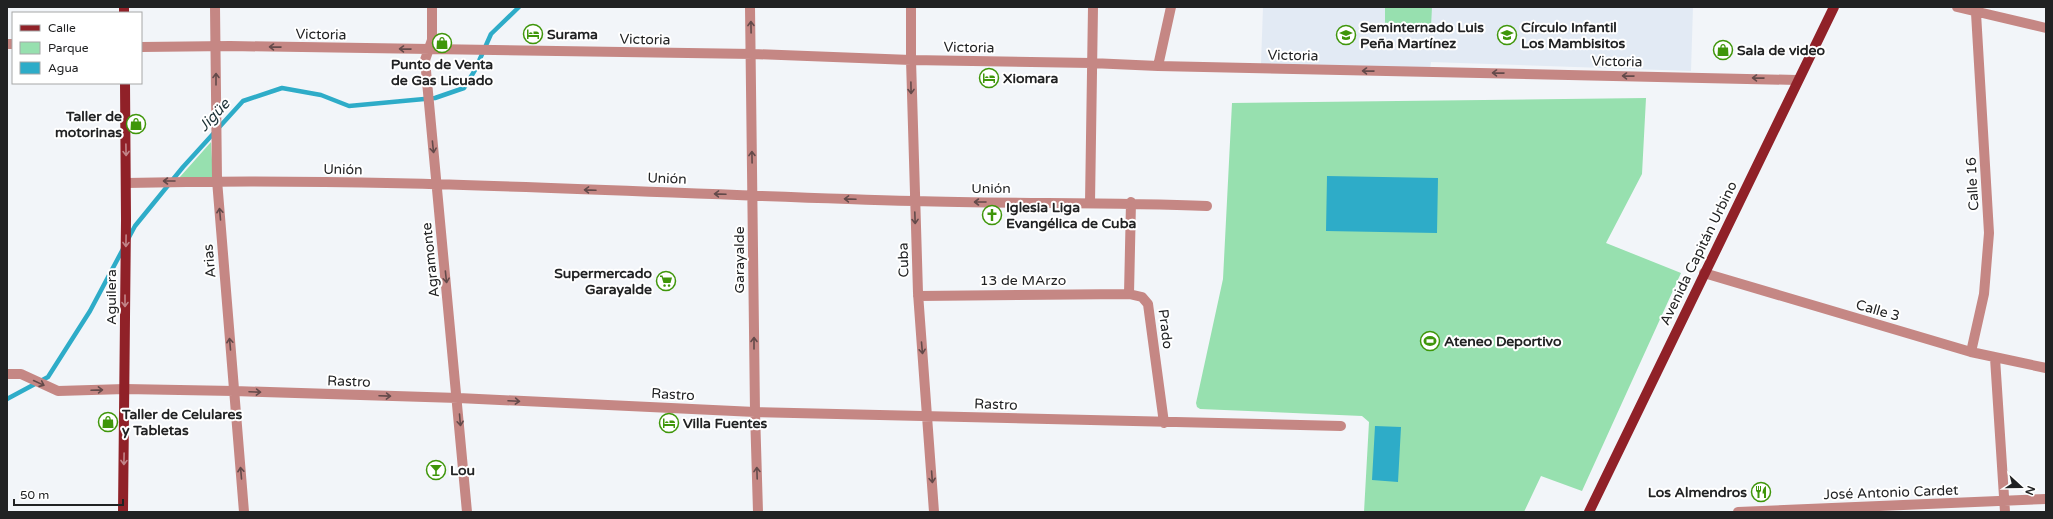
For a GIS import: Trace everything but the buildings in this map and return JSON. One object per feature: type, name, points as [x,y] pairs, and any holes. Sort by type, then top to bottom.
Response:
[{"type":"main road","name":"Avenida Capitán Urbino","points":[[1589,512],[1797,80],[1834,7]]},
{"type":"main road","name":"Aguilera","points":[[123,512],[126,220],[125,84]]},
{"type":"street","name":"Arias","points":[[215,7],[217,180],[244,512]]},
{"type":"street","name":"Agramonte","points":[[432,7],[432,40],[427,50],[425,60],[458,398],[467,512]]},
{"type":"street","name":"Garayalde","points":[[750,7],[755,412],[758,512]]},
{"type":"street","name":"Cuba","points":[[911,7],[914,201],[918,296],[934,512]]},
{"type":"street","points":[[1090,202],[1093,7]]},
{"type":"street","points":[[1158,66],[1171,7]]},
{"type":"street","points":[[1957,7],[1976,13],[2046,28]]},
{"type":"street","name":"Calle 16","points":[[1972,352],[1984,294],[1989,233],[1976,13]]},
{"type":"street","name":"Victoria","points":[[142,47],[216,46],[751,54],[911,60],[1797,80]]},
{"type":"street","name":"Unión","points":[[126,183],[150,181],[217,180],[437,185],[914,201],[1131,202],[1207,206]]},
{"type":"street","points":[[1129,294],[1131,202]]},
{"type":"street","name":"Calle 3","points":[[1704,273],[1972,352],[2046,368]]},
{"type":"street","name":"13 de MArzo","points":[[918,296],[1129,294]]},
{"type":"street","name":"Prado","points":[[1129,294],[1142,297],[1148,304],[1164,423]]},
{"type":"street","points":[[1995,358],[2005,507]]},
{"type":"street","name":"Rastro","points":[[7,374],[21,374],[58,391],[125,389],[234,391],[458,398],[755,412],[1164,423],[1341,426]]},
{"type":"street","name":"José Antonio Cardet","points":[[1738,512],[2005,507],[2046,499]]},
{"type":"shaded area","points":[[1263,7],[1693,7],[1691,71],[1431,62],[1430,69],[1261,64]]},
{"type":"green space","points":[[1385,7],[1432,7],[1431,27],[1385,26]]},
{"type":"green space","name":"Ateneo Deportivo","points":[[1646,98],[1642,174],[1606,243],[1681,273],[1582,491],[1541,476],[1524,512],[1364,512],[1369,422],[1362,416],[1200,409],[1197,407],[1196,403],[1223,279],[1232,103]]},
{"type":"green space","points":[[211,142],[213,177],[179,178]]},
{"type":"water","points":[[1327,176],[1438,178],[1437,233],[1326,231]]},
{"type":"water","points":[[1375,426],[1401,427],[1398,482],[1372,480]]},
{"type":"waterway","name":"Jigüe","points":[[128,239],[135,226],[183,167],[243,101],[282,88],[321,95],[349,106],[435,98],[464,88],[475,70],[491,34],[519,7]]},
{"type":"waterway","name":"Jigüe","points":[[7,399],[48,377],[90,311],[123,249]]},
{"type":"place","name":"Surama","points":[[533,34]]},
{"type":"place","name":"Seminternado Luis Peña Martínez","points":[[1346,35]]},
{"type":"place","name":"Círculo Infantil Los Mambisitos","points":[[1507,35]]},
{"type":"place","name":"Punto de Venta de Gas Licuado","points":[[442,43]]},
{"type":"place","name":"Sala de video","points":[[1723,50]]},
{"type":"place","name":"Xiomara","points":[[989,78]]},
{"type":"place","name":"Taller de motorinas","points":[[136,124]]},
{"type":"place","name":"Iglesia Liga Evangélica de Cuba","points":[[992,215]]},
{"type":"place","name":"Supermercado Garayalde","points":[[666,281]]},
{"type":"place","name":"Ateneo Deportivo","points":[[1430,341]]},
{"type":"place","name":"Taller de Celulares y Tabletas","points":[[108,422]]},
{"type":"place","name":"Villa Fuentes","points":[[669,423]]},
{"type":"place","name":"Lou","points":[[436,470]]},
{"type":"place","name":"Los Almendros","points":[[1761,492]]}]
